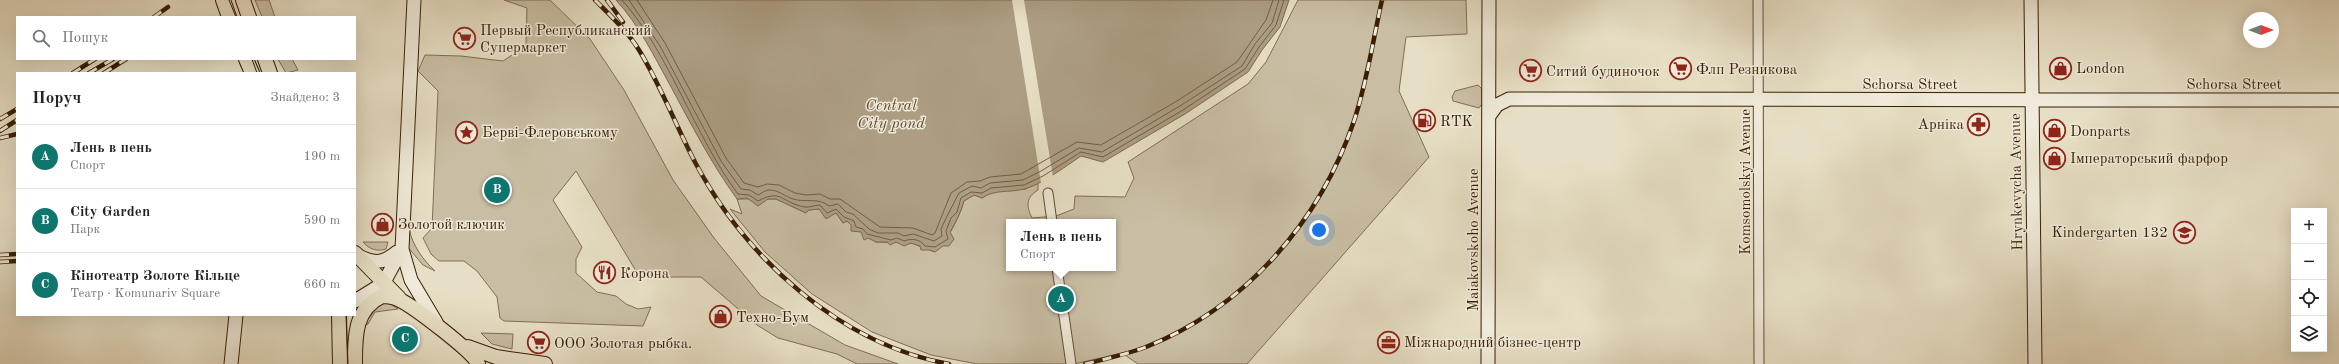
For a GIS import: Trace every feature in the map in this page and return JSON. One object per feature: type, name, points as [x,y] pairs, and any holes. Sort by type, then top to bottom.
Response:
[{"type":"main road","points":[[223,0],[229,16]]},
{"type":"main road","points":[[243,0],[249,16]]},
{"type":"main road","points":[[246,60],[252,72]]},
{"type":"main road","points":[[265,60],[270,72]]},
{"type":"main road","points":[[356,255],[400,300],[449,334],[476,358],[478,364]]},
{"type":"main road","points":[[355,364],[356,326],[361,304],[382,296],[390,296],[400,300]]},
{"type":"main road","points":[[339,316],[340,364]]},
{"type":"main road","points":[[449,334],[496,357],[545,364]]},
{"type":"street","points":[[414,0],[402,249],[411,280],[449,334]]},
{"type":"street","name":"Maiakovskoho Avenue","points":[[1488,364],[1489,0]]},
{"type":"street","name":"Komsomolskyi Avenue","points":[[1758,0],[1759,364]]},
{"type":"street","name":"Hrynkevycha Avenue","points":[[2031,0],[2035,364]]},
{"type":"street","points":[[1489,86],[1497,96],[1509,99]]},
{"type":"street","points":[[1489,116],[1497,105],[1509,99]]},
{"type":"street","name":"Schorsa Street","points":[[1509,99],[2031,101],[2339,100]]},
{"type":"street","points":[[1048,193],[1052,219]]},
{"type":"street","points":[[356,254],[376,263],[385,261],[402,249]]},
{"type":"street","points":[[361,304],[383,284],[402,249]]},
{"type":"street","points":[[1057,271],[1071,364]]},
{"type":"street","points":[[231,364],[236,316]]},
{"type":"shaded area","points":[[255,0],[269,0],[275,16],[262,16]]},
{"type":"shaded area","points":[[504,0],[550,0],[590,39],[624,90],[673,180],[714,238],[761,296],[845,345],[898,364],[857,364],[837,354],[778,338],[757,325],[701,277],[671,277],[636,271],[576,171],[553,200],[582,247],[576,259],[576,273],[597,292],[616,296],[626,304],[638,309],[651,307],[643,326],[504,321],[500,318],[497,297],[477,271],[464,261],[439,261],[431,254],[423,238],[432,228],[438,91],[418,71],[425,55],[461,56],[503,61],[526,46],[527,8]]},
{"type":"shaded area","points":[[1298,0],[1466,0],[1467,34],[1406,37],[1399,91],[1429,157],[1247,364],[1138,364],[1122,353],[1074,364],[977,364],[931,355],[872,332],[812,294],[765,252],[730,209],[742,214],[737,199],[776,199],[806,213],[809,210],[819,209],[836,213],[843,223],[847,221],[876,242],[911,243],[935,252],[940,248],[952,228],[964,201],[974,195],[982,198],[992,191],[1026,189],[1038,182],[1038,190],[1031,196],[1028,202],[1032,218],[1056,216],[1074,209],[1075,196],[1125,197],[1134,178],[1128,162],[1248,84],[1266,62]]},
{"type":"shaded area","points":[[279,60],[293,60],[298,70],[285,72]]},
{"type":"shaded area","points":[[1478,85],[1482,89],[1482,104],[1479,108],[1453,101],[1452,97],[1455,91]]},
{"type":"shaded area","points":[[409,229],[419,252],[435,271],[423,265],[406,245]]},
{"type":"shaded area","points":[[363,242],[388,242],[386,249],[376,250]]},
{"type":"shaded area","points":[[389,303],[398,309],[375,312],[368,324],[363,326],[367,318],[376,307]]},
{"type":"shaded area","points":[[481,333],[513,334],[512,349],[492,344]]},
{"type":"water","name":"Central City pond","points":[[616,0],[1289,0],[1280,27],[1262,50],[1248,72],[1185,114],[1103,162],[1081,156],[1053,175],[1031,187],[992,193],[982,198],[974,195],[964,201],[950,232],[954,239],[949,246],[943,246],[935,252],[930,250],[921,250],[920,246],[911,243],[904,246],[896,242],[890,245],[887,242],[876,242],[868,238],[864,240],[861,232],[851,231],[851,225],[847,221],[843,223],[836,213],[826,219],[819,209],[809,210],[806,213],[776,199],[768,199],[758,206],[747,198],[737,199],[702,143],[646,41]]},
{"type":"pier","points":[[1012,0],[1024,0],[1053,177],[1041,183]]},
{"type":"tram line","points":[[229,0],[236,16]]},
{"type":"tram line","points":[[252,60],[257,72]]},
{"type":"tram line","points":[[346,316],[348,364]]},
{"type":"railway","points":[[595,0],[624,30],[639,50],[696,164],[717,199],[742,233],[770,264],[801,292],[834,317],[871,338],[909,354],[949,364]]},
{"type":"railway","points":[[607,0],[623,22]]},
{"type":"railway","points":[[1085,364],[1139,350],[1182,330],[1216,309],[1247,284],[1275,256],[1300,226],[1321,193],[1339,158],[1354,121],[1366,76],[1382,0]]},
{"type":"railway","points":[[155,16],[168,7]]},
{"type":"railway","points":[[75,72],[93,60]]},
{"type":"railway","points":[[91,72],[111,60]]},
{"type":"railway","points":[[106,72],[124,60]]},
{"type":"railway","points":[[0,119],[16,110]]},
{"type":"railway","points":[[0,131],[16,121]]},
{"type":"railway","points":[[0,138],[16,134]]},
{"type":"railway","points":[[0,255],[16,254]]},
{"type":"railway","points":[[0,262],[16,261]]},
{"type":"place","name":"Первый Республиканский Супермаркет","points":[[465,39]]},
{"type":"place","name":"London","points":[[2061,68]]},
{"type":"place","name":"Флп Резникова","points":[[1681,69]]},
{"type":"place","name":"Ситий будиночок","points":[[1530,71]]},
{"type":"place","name":"RTK","points":[[1424,121]]},
{"type":"place","name":"Арніка","points":[[1979,124]]},
{"type":"place","name":"Donparts","points":[[2054,131]]},
{"type":"place","name":"Берві-Флеровському","points":[[466,132]]},
{"type":"place","name":"Імператорський фарфор","points":[[2055,158]]},
{"type":"place","name":"City Garden","points":[[497,190]]},
{"type":"place","name":"Золотой ключик","points":[[382,224]]},
{"type":"place","name":"Kindergarten 132","points":[[2184,232]]},
{"type":"place","name":"Корона","points":[[605,273]]},
{"type":"place","name":"Лень в пень","points":[[1061,299]]},
{"type":"place","name":"Техно-Бум","points":[[721,317]]},
{"type":"place","name":"Кінотеатр Золоте Кільце","points":[[405,339]]},
{"type":"place","name":"Міжнародний бізнес-центр","points":[[1389,342]]},
{"type":"place","name":"ООО Золотая рыбка.","points":[[539,343]]}]
